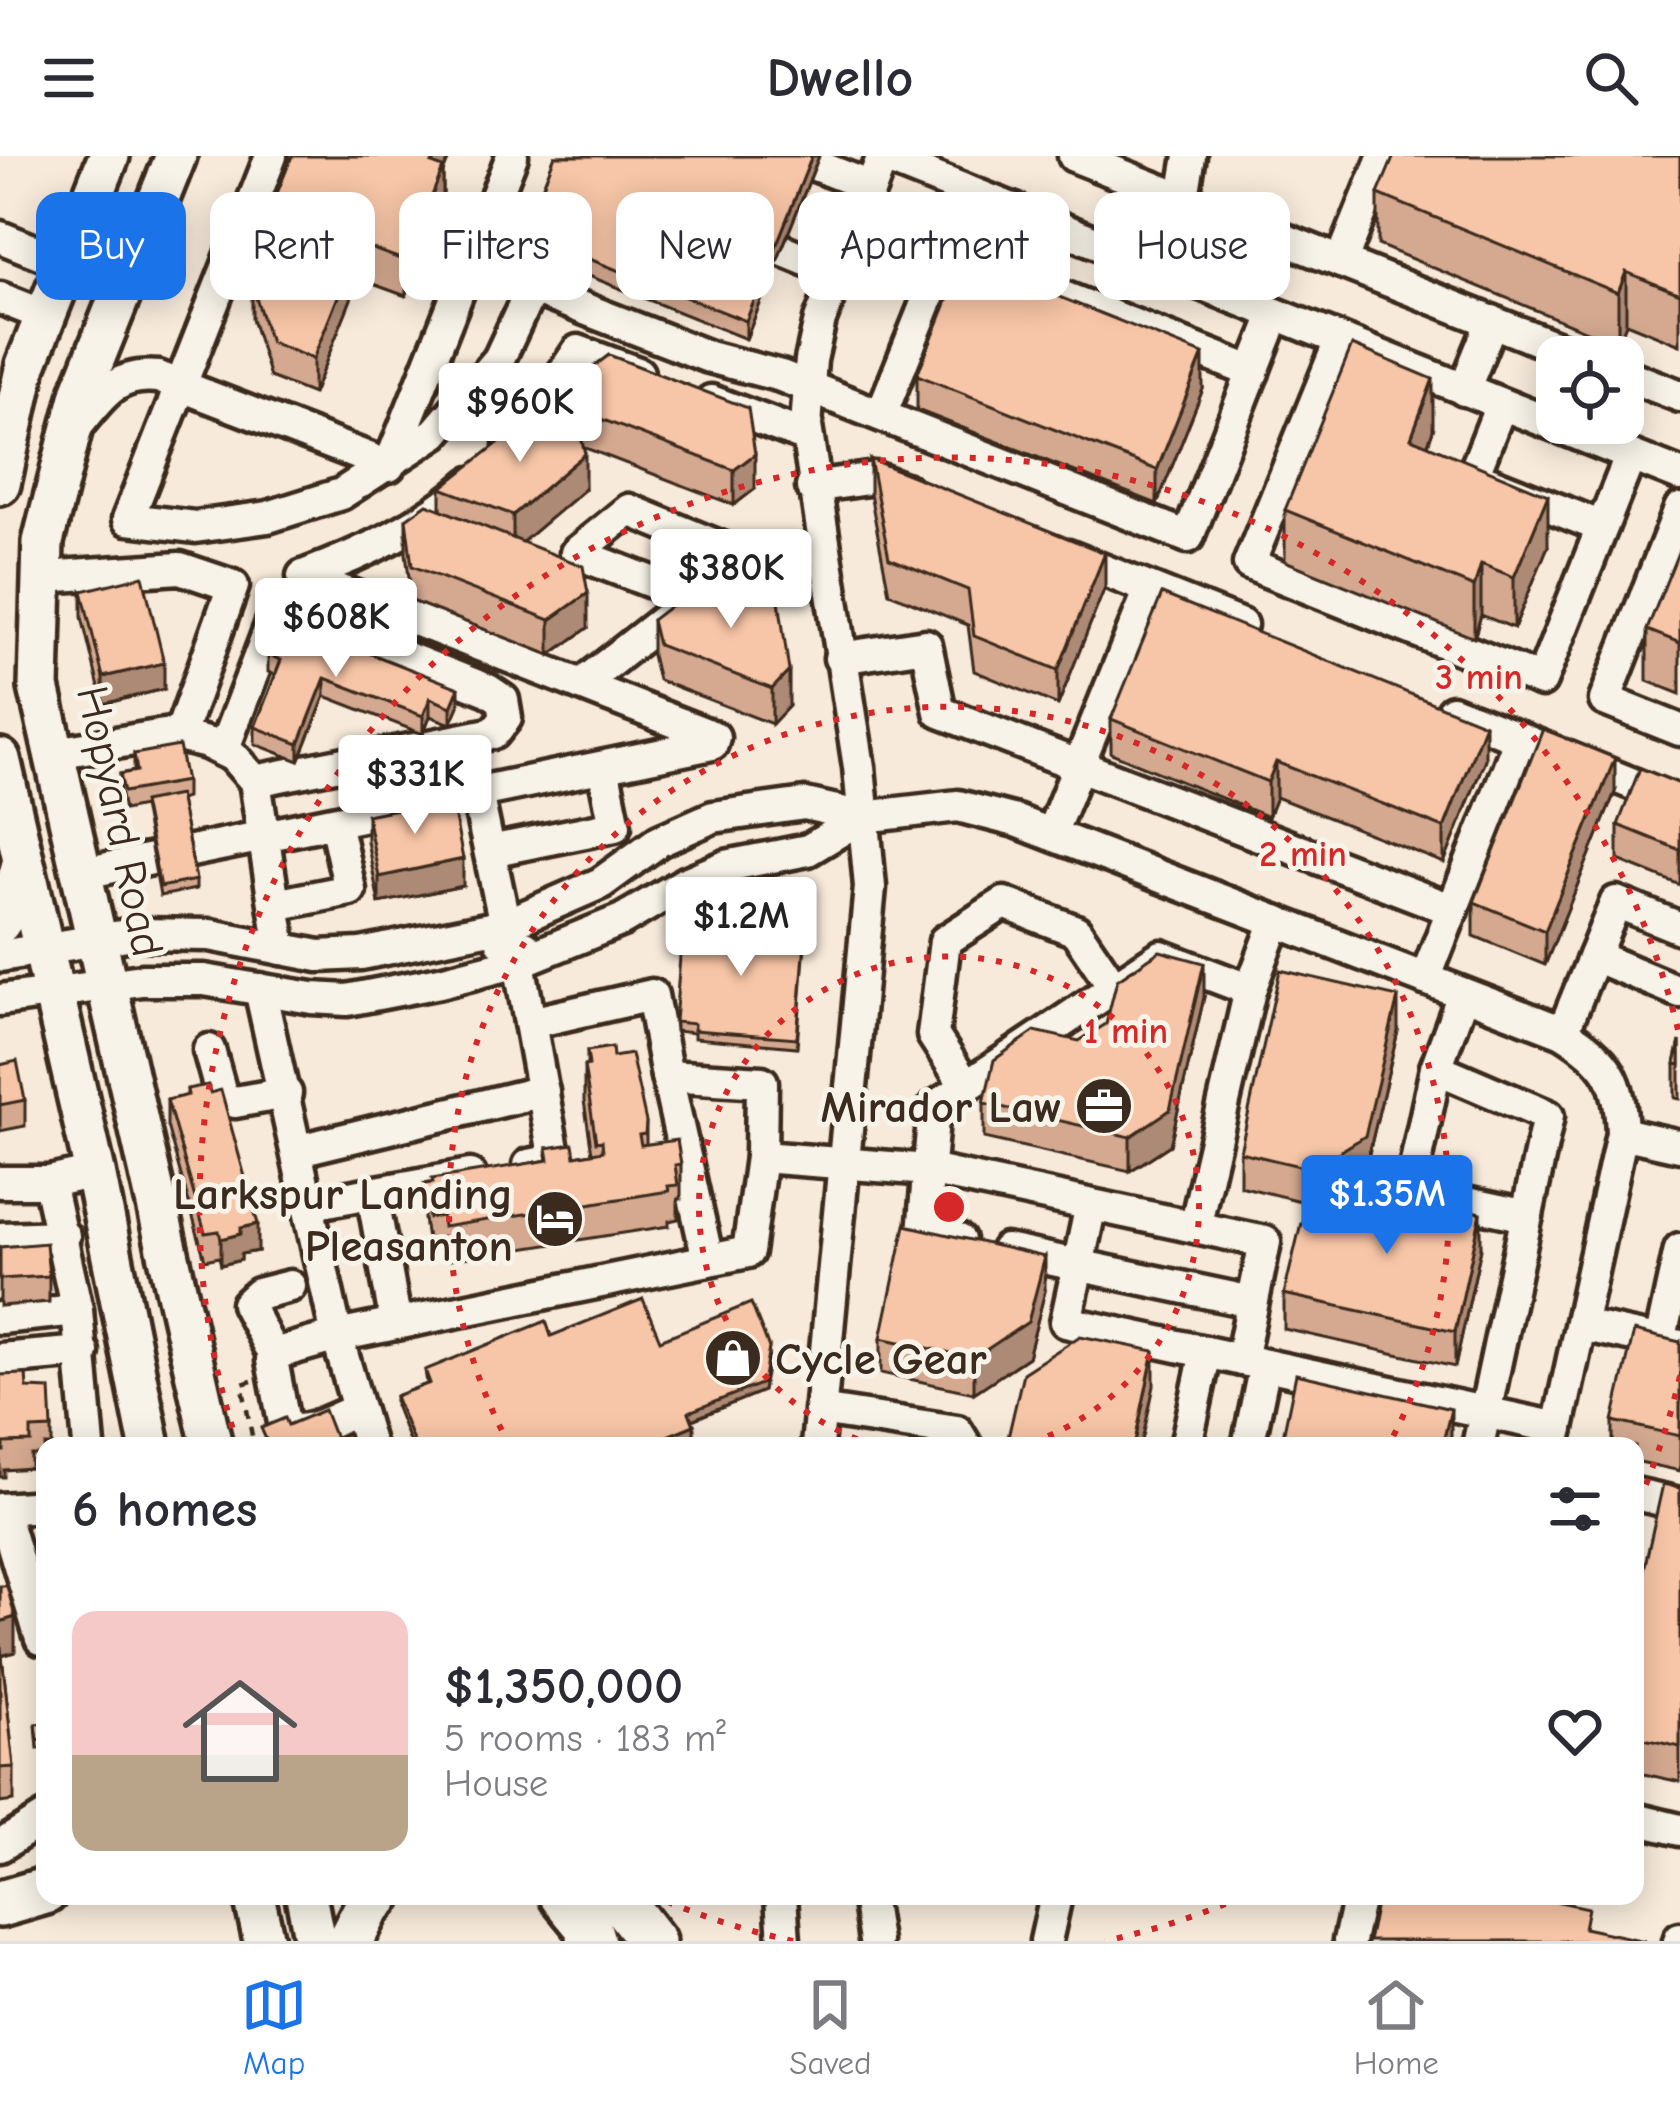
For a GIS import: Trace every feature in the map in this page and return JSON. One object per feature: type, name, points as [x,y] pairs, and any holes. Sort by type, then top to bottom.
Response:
[{"type":"highway","points":[[0,1904],[36,1894]]},
{"type":"highway","points":[[350,1941],[370,1905]]},
{"type":"highway","points":[[571,1905],[587,1924],[592,1941]]},
{"type":"highway","points":[[623,1905],[652,1941]]},
{"type":"main road","points":[[96,192],[110,156]]},
{"type":"main road","name":"Hopyard Road","points":[[176,156],[82,390],[70,435],[43,542],[39,687],[210,1437]]},
{"type":"main road","points":[[0,480],[26,365],[52,300]]},
{"type":"main road","points":[[0,759],[6,807],[24,859],[95,1172],[148,1437]]},
{"type":"main road","points":[[0,923],[10,907],[24,859]]},
{"type":"main road","points":[[256,1905],[264,1941]]},
{"type":"main road","points":[[308,1905],[314,1941]]},
{"type":"street","points":[[271,156],[128,519],[195,527],[268,518],[340,494],[435,434],[499,359],[526,300]]},
{"type":"street","points":[[498,192],[512,156]]},
{"type":"street","points":[[1074,156],[1165,192]]},
{"type":"street","points":[[1184,192],[1190,156]]},
{"type":"street","points":[[1341,262],[1384,156]]},
{"type":"street","points":[[815,165],[878,167],[1094,245]]},
{"type":"street","points":[[0,237],[36,252]]},
{"type":"street","points":[[1290,242],[1536,339]]},
{"type":"street","points":[[782,250],[798,257]]},
{"type":"street","points":[[881,415],[947,251],[1253,372]]},
{"type":"street","points":[[0,298],[46,316]]},
{"type":"street","points":[[389,466],[456,300]]},
{"type":"street","points":[[563,300],[710,357],[808,387],[1188,537],[1275,315]]},
{"type":"street","points":[[818,1437],[869,887],[863,817],[807,437],[808,387],[828,300]]},
{"type":"street","points":[[1238,300],[1680,475]]},
{"type":"street","points":[[1464,390],[1492,321]]},
{"type":"street","points":[[1340,340],[1249,563],[1541,681],[1630,457]]},
{"type":"street","points":[[84,873],[712,744],[714,737],[303,576],[385,540],[466,488],[528,426],[578,351],[807,437]]},
{"type":"street","points":[[70,435],[109,390],[127,377],[158,377],[389,466]]},
{"type":"street","points":[[1644,382],[1680,396]]},
{"type":"street","points":[[1501,405],[1473,476],[1602,527]]},
{"type":"street","points":[[812,487],[875,478],[939,503]]},
{"type":"street","points":[[1680,509],[1666,583],[1605,700],[1680,730]]},
{"type":"street","points":[[690,597],[576,554],[628,510],[744,557],[823,549]]},
{"type":"street","points":[[1045,546],[1259,633]]},
{"type":"street","points":[[581,685],[744,557]]},
{"type":"street","points":[[43,577],[180,568],[233,586],[179,737]]},
{"type":"street","points":[[1051,834],[1150,589]]},
{"type":"street","points":[[223,751],[278,607],[503,700],[506,718],[494,733],[482,737],[255,781]]},
{"type":"street","points":[[841,658],[926,645],[940,712],[1453,910]]},
{"type":"street","points":[[1433,703],[1680,803]]},
{"type":"street","points":[[55,753],[170,734],[223,751],[255,781],[281,949]]},
{"type":"street","points":[[1425,980],[1520,738]]},
{"type":"street","points":[[490,851],[615,826],[603,767]]},
{"type":"street","points":[[458,978],[464,968],[496,952],[505,925],[477,793]]},
{"type":"street","points":[[0,956],[134,934],[210,935],[319,956],[361,954],[505,925],[601,883],[659,842],[713,817],[805,804],[863,817],[958,806],[1051,834],[1563,1032],[1590,1049],[1611,1072],[1621,1100],[1622,1133],[1556,1437],[1485,1412],[1066,1322],[1091,1205]]},
{"type":"street","points":[[0,1000],[107,985],[204,980],[347,1000],[458,978],[519,962],[622,920],[685,883],[726,866],[808,850],[863,817]]},
{"type":"street","points":[[274,905],[350,890],[335,822]]},
{"type":"street","points":[[1563,1032],[1616,902],[1680,928]]},
{"type":"street","points":[[966,1086],[933,1035],[945,941],[1004,903],[1076,931],[1114,988]]},
{"type":"street","points":[[310,1204],[556,1160],[519,962],[522,949],[552,925],[552,904]]},
{"type":"street","points":[[1195,1228],[1250,990],[1276,921]]},
{"type":"street","points":[[1250,990],[1161,956],[934,1108],[923,1233],[1252,1301]]},
{"type":"street","points":[[1594,956],[1680,992]]},
{"type":"street","points":[[260,988],[337,1336],[366,1437]]},
{"type":"street","points":[[1463,994],[1436,1069],[1410,1190],[1527,1216]]},
{"type":"street","points":[[530,1023],[652,995],[708,1260]]},
{"type":"street","points":[[209,1050],[222,1096],[235,1102],[286,1093]]},
{"type":"street","points":[[1436,1069],[1548,1116],[1480,1437]]},
{"type":"street","points":[[274,1365],[337,1336],[748,1252],[761,1157],[762,1082],[667,1076]]},
{"type":"street","points":[[298,1150],[543,1091]]},
{"type":"street","points":[[1622,1133],[1680,1146]]},
{"type":"street","points":[[761,1157],[928,1171],[1265,1242],[1252,1301],[1249,1437]]},
{"type":"street","points":[[0,1182],[49,1182],[95,1172]]},
{"type":"street","points":[[49,1182],[77,1310],[88,1437]]},
{"type":"street","points":[[372,1193],[396,1324]]},
{"type":"street","points":[[0,1238],[64,1236]]},
{"type":"street","points":[[1581,1325],[1670,1344],[1680,1249]]},
{"type":"street","points":[[290,1286],[258,1294],[247,1304],[274,1365],[286,1428],[315,1437],[356,1410]]},
{"type":"street","points":[[0,1318],[77,1310]]},
{"type":"street","points":[[0,1359],[83,1352]]},
{"type":"street","points":[[1188,1437],[1206,1352]]},
{"type":"street","points":[[820,1410],[904,1434],[958,1431],[961,1437]]},
{"type":"street","points":[[1644,1495],[1680,1504]]},
{"type":"street","points":[[36,1507],[1,1509],[36,1623]]},
{"type":"street","points":[[1644,1821],[1680,1830]]},
{"type":"street","points":[[0,1846],[36,1824]]},
{"type":"street","points":[[782,1905],[784,1941]]},
{"type":"street","points":[[869,1905],[875,1941]]},
{"type":"street","points":[[1046,1941],[1054,1905]]},
{"type":"street","points":[[1349,1941],[1357,1905]]},
{"type":"path","points":[[252,1437],[242,1384],[274,1365]]},
{"type":"building","points":[[292,156],[436,156],[432,164],[443,168],[433,192],[399,192],[399,258],[375,250],[375,192],[278,192]]},
{"type":"building","points":[[555,156],[812,156],[774,251],[774,192],[616,192],[616,270],[592,260],[592,192],[540,192]]},
{"type":"building","points":[[1394,156],[1680,156],[1680,294],[1626,272],[1618,293],[1378,194]]},
{"type":"building","points":[[257,300],[337,300],[313,359],[270,342]]},
{"type":"building","points":[[693,300],[754,300],[746,321]]},
{"type":"building","points":[[947,300],[1067,300],[1203,354],[1157,470],[917,375]]},
{"type":"building","points":[[1352,345],[1433,379],[1411,438],[1548,495],[1514,577],[1481,564],[1474,587],[1285,510]]},
{"type":"building","points":[[609,355],[748,408],[755,454],[734,470],[577,410],[572,383]]},
{"type":"building","points":[[535,414],[580,432],[585,454],[513,515],[441,488]]},
{"type":"building","points":[[870,459],[1105,553],[1058,670],[974,636],[968,590],[889,558]]},
{"type":"building","points":[[427,504],[583,566],[588,593],[550,620],[412,566],[406,519]]},
{"type":"building","points":[[1680,550],[1680,643],[1647,630]]},
{"type":"building","points":[[752,568],[776,579],[789,671],[772,689],[658,645],[652,620],[691,590],[737,607],[734,588]]},
{"type":"building","points":[[143,576],[164,663],[103,677],[82,591]]},
{"type":"building","points":[[1162,594],[1485,724],[1444,828],[1276,762],[1268,782],[1111,719]]},
{"type":"building","points":[[282,619],[459,688],[451,707],[430,698],[423,716],[325,678],[299,744],[255,727],[281,660],[268,655]]},
{"type":"building","points":[[1543,729],[1615,758],[1545,931],[1474,902]]},
{"type":"building","points":[[179,746],[186,781],[124,792],[120,774],[137,771],[134,754]]},
{"type":"building","points":[[1640,768],[1680,784],[1680,850],[1618,825]]},
{"type":"building","points":[[179,795],[196,880],[160,887],[143,802]]},
{"type":"building","points":[[451,798],[463,859],[379,877],[367,815]]},
{"type":"building","points":[[715,922],[806,929],[797,1038],[694,1030],[694,1024],[675,1022],[682,931]]},
{"type":"building","points":[[1160,951],[1204,963],[1170,1110],[1130,1137],[984,1103],[994,1060],[1035,1031],[1079,1041],[1106,1024],[1117,980]]},
{"type":"building","points":[[1280,970],[1398,997],[1365,1136],[1312,1169],[1240,1152]]},
{"type":"building","points":[[612,1047],[613,1057],[631,1054],[646,1122],[645,1134],[639,1135],[641,1145],[677,1140],[678,1185],[668,1186],[669,1191],[443,1227],[442,1216],[429,1218],[424,1184],[433,1183],[432,1179],[549,1160],[547,1148],[573,1144],[575,1156],[603,1151],[602,1141],[596,1142],[584,1066],[589,1065],[587,1051]]},
{"type":"building","points":[[17,1061],[25,1100],[0,1105],[0,1065]]},
{"type":"building","points":[[208,1085],[210,1093],[221,1090],[258,1224],[221,1239],[219,1231],[205,1233],[167,1100]]},
{"type":"building","points":[[1360,1185],[1481,1213],[1455,1332],[1284,1294],[1301,1223]]},
{"type":"building","points":[[905,1225],[1045,1257],[1028,1322],[974,1358],[881,1338]]},
{"type":"building","points":[[46,1243],[49,1276],[0,1279],[0,1247]]},
{"type":"building","points":[[643,1299],[660,1340],[751,1303],[769,1348],[763,1383],[689,1412],[694,1425],[665,1437],[411,1437],[395,1396],[430,1383],[425,1370],[546,1321],[551,1336]]},
{"type":"building","points":[[1634,1331],[1680,1342],[1680,1436],[1613,1421]]},
{"type":"building","points":[[1080,1336],[1154,1351],[1136,1437],[1008,1437],[1023,1373]]},
{"type":"building","points":[[26,1374],[27,1388],[50,1389],[52,1428],[31,1429],[31,1442],[4,1443],[0,1451],[0,1375]]},
{"type":"building","points":[[1296,1374],[1451,1409],[1444,1437],[1283,1437]]},
{"type":"building","points":[[324,1410],[334,1437],[265,1437],[261,1428],[285,1418],[288,1425]]},
{"type":"building","points":[[1663,1484],[1680,1488],[1680,1747],[1644,1739],[1644,1570]]},
{"type":"building","points":[[0,1586],[7,1586],[15,1617],[0,1622]]},
{"type":"building","points":[[0,1637],[14,1767],[0,1768]]},
{"type":"building","points":[[1376,1905],[1574,1905],[1588,1908],[1584,1928],[1645,1941],[1368,1941]]},
{"type":"place","name":"Mirador Law","points":[[1104,1106]]},
{"type":"place","name":"Larkspur Landing Pleasanton","points":[[555,1219]]},
{"type":"place","name":"Cycle Gear","points":[[733,1358]]}]
